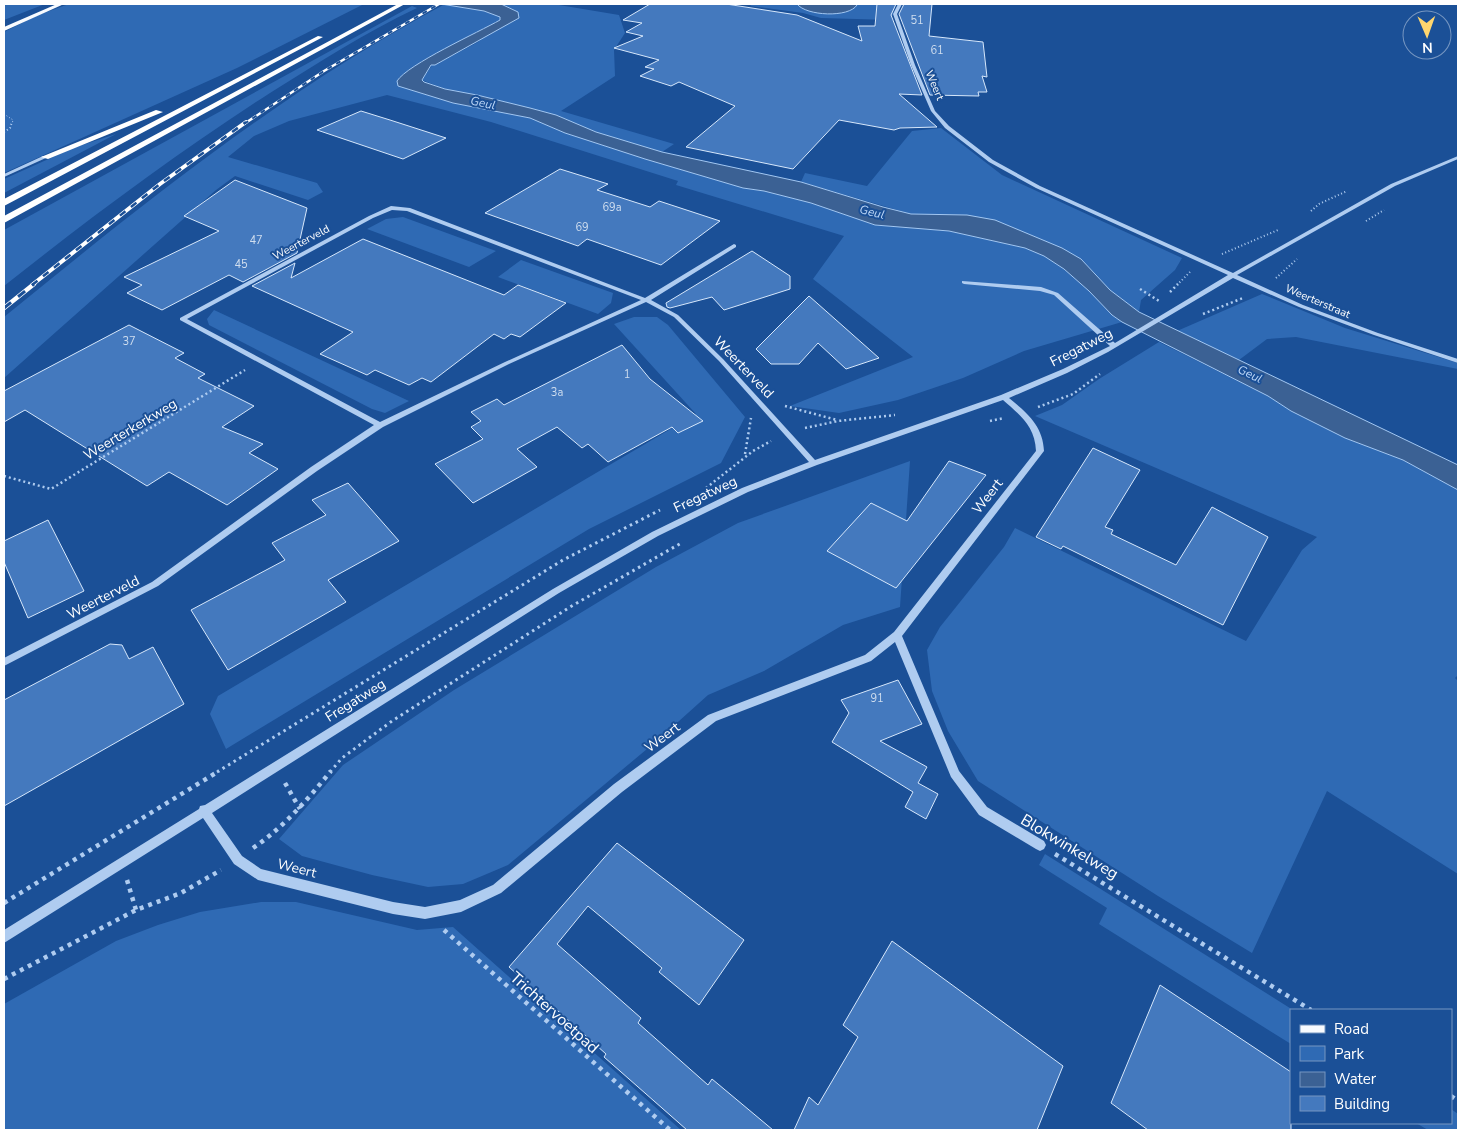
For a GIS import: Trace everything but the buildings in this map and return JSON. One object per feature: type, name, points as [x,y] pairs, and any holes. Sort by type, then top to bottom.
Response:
[{"type":"highway","points":[[4,220],[402,4]]},
{"type":"highway","points":[[4,203],[323,35]]},
{"type":"highway","points":[[45,157],[222,88]]},
{"type":"main road","points":[[4,28],[61,4]]},
{"type":"street","name":"Weert","points":[[900,4],[895,14],[913,65],[933,111],[947,127],[992,161],[1016,176],[1175,249]]},
{"type":"street","points":[[4,176],[45,157]]},
{"type":"street","name":"Fregatweg","points":[[4,936],[556,591],[655,534],[745,490],[814,463],[1004,397],[1065,371],[1114,346],[1233,275],[1392,185],[1458,157]]},
{"type":"street","name":"Weerterveld","points":[[380,425],[182,319],[391,208],[408,209],[646,300],[676,316],[753,394],[814,463]]},
{"type":"street","points":[[646,300],[734,246]]},
{"type":"street","name":"Weerterstraat","points":[[1175,249],[1348,325],[1458,360]]},
{"type":"street","points":[[964,282],[1041,289],[1056,294],[1114,346]]},
{"type":"street","name":"Weerterveld","points":[[4,662],[155,584],[314,469],[380,425],[507,363],[646,300]]},
{"type":"street","name":"Weert","points":[[204,810],[238,860],[258,874],[393,908],[425,913],[462,906],[497,889],[618,788],[712,718],[868,658],[897,634],[1040,451],[1041,441],[1032,423],[1004,397]]},
{"type":"street","name":"Blokwinkelweg","points":[[897,634],[956,774],[983,811],[1040,845]]},
{"type":"path","points":[[4,114],[13,120],[10,128],[4,132]]},
{"type":"path","points":[[1168,295],[1188,274],[1206,263]]},
{"type":"path","points":[[1201,315],[1238,302],[1262,288]]},
{"type":"path","points":[[1140,289],[1161,302],[1154,307]]},
{"type":"path","name":"Weerterkerkweg","points":[[4,476],[51,489],[261,360]]},
{"type":"path","points":[[1022,413],[1073,394],[1108,369]]},
{"type":"path","points":[[753,394],[803,412],[838,421],[880,417]]},
{"type":"path","name":"Fregatweg","points":[[698,492],[713,484],[745,455],[750,432],[753,394]]},
{"type":"path","name":"Fregatweg","points":[[4,903],[563,560],[667,507]]},
{"type":"path","points":[[4,979],[136,910],[181,893],[238,860],[272,835],[300,809],[342,758],[392,721],[570,607],[687,539]]},
{"type":"path","name":"Blokwinkelweg","points":[[1040,845],[1309,1009]]},
{"type":"path","name":"Trichtervoetpad","points":[[425,913],[670,1130]]},
{"type":"green space","points":[[4,4],[45,4],[4,20]]},
{"type":"green space","points":[[69,4],[364,4],[237,68],[4,173],[4,32],[38,15]]},
{"type":"green space","points":[[445,4],[484,11],[501,17],[500,20],[422,61],[398,86],[453,103],[530,118],[565,133],[645,159],[743,188],[764,191],[811,203],[875,225],[949,231],[1025,248],[1044,256],[1064,269],[1112,315],[1122,322],[1024,351],[963,378],[898,400],[839,413],[790,406],[913,357],[813,279],[844,236],[676,185],[678,181],[491,122],[387,95],[289,121],[254,136],[228,157],[317,183],[323,192],[308,200],[235,176],[216,190],[4,378],[4,317],[163,190],[272,110],[386,37]]},
{"type":"green space","points":[[501,4],[553,4],[619,15],[625,33],[614,50],[615,76],[561,111],[674,144],[662,152],[596,132],[556,115],[445,89],[422,80],[432,65],[478,42],[515,10]]},
{"type":"green space","points":[[753,4],[797,4],[806,10],[829,14],[849,11],[857,4],[896,4],[891,20],[821,18],[803,13],[750,6]]},
{"type":"green space","points":[[412,6],[417,8],[379,27],[324,59],[202,138],[4,286],[4,230]]},
{"type":"green space","points":[[941,128],[1002,175],[1182,258],[1175,270],[1141,300],[1139,312],[1110,290],[1086,264],[967,215],[911,214],[801,182],[805,173],[867,186],[912,131]]},
{"type":"green space","points":[[116,134],[4,193],[4,179],[73,148]]},
{"type":"green space","points":[[403,217],[496,251],[469,267],[367,229],[386,219]]},
{"type":"green space","points":[[521,260],[613,293],[611,303],[598,314],[498,277]]},
{"type":"green space","points":[[1262,294],[1345,328],[1458,363],[1458,369],[1296,337],[1267,339],[1239,360],[1177,331]]},
{"type":"green space","points":[[214,310],[409,401],[385,413],[372,409],[209,325],[207,319]]},
{"type":"green space","points":[[634,317],[657,317],[668,325],[745,417],[721,463],[589,529],[226,749],[210,714],[218,696],[696,414],[614,324]]},
{"type":"green space","points":[[1159,342],[1268,396],[1291,411],[1345,438],[1403,460],[1458,490],[1458,675],[1455,678],[1458,681],[1458,874],[1327,791],[1252,953],[1158,896],[978,781],[948,731],[932,691],[927,650],[940,627],[1004,547],[1015,528],[1246,641],[1302,550],[1317,537],[1035,416],[1062,405],[1099,379]]},
{"type":"green space","points":[[910,461],[900,607],[843,625],[764,671],[708,695],[659,739],[508,865],[463,884],[428,887],[372,875],[302,856],[279,839],[343,765],[454,690],[656,567],[738,523]]},
{"type":"green space","points":[[1045,854],[1291,1009],[1290,1043],[1099,924],[1107,908],[1039,865]]},
{"type":"green space","points":[[261,902],[296,902],[417,930],[453,927],[681,1130],[4,1130],[4,1004],[116,941],[200,912]]},
{"type":"green space","points":[[1452,1110],[1458,1114],[1458,1130],[1428,1130],[1418,1124],[1452,1124]]},
{"type":"water","name":"Geul","points":[[441,4],[501,4],[518,12],[519,18],[435,65],[431,65],[422,80],[424,82],[445,89],[556,115],[596,132],[662,152],[801,182],[911,214],[967,215],[995,220],[1062,248],[1081,259],[1110,290],[1139,312],[1458,465],[1458,490],[1403,460],[1345,438],[1291,411],[1268,396],[1122,322],[1112,315],[1064,269],[1044,256],[1025,248],[949,231],[875,225],[811,203],[764,191],[743,188],[645,159],[565,133],[530,118],[453,103],[398,86],[397,81],[415,66],[500,20],[500,17],[484,11]]},
{"type":"water","points":[[797,4],[857,5],[846,12],[827,14],[809,11]]},
{"type":"railway","points":[[244,124],[324,71],[439,4]]},
{"type":"railway","points":[[32,285],[160,184],[246,122]]},
{"type":"railway","points":[[4,308],[34,284]]}]
